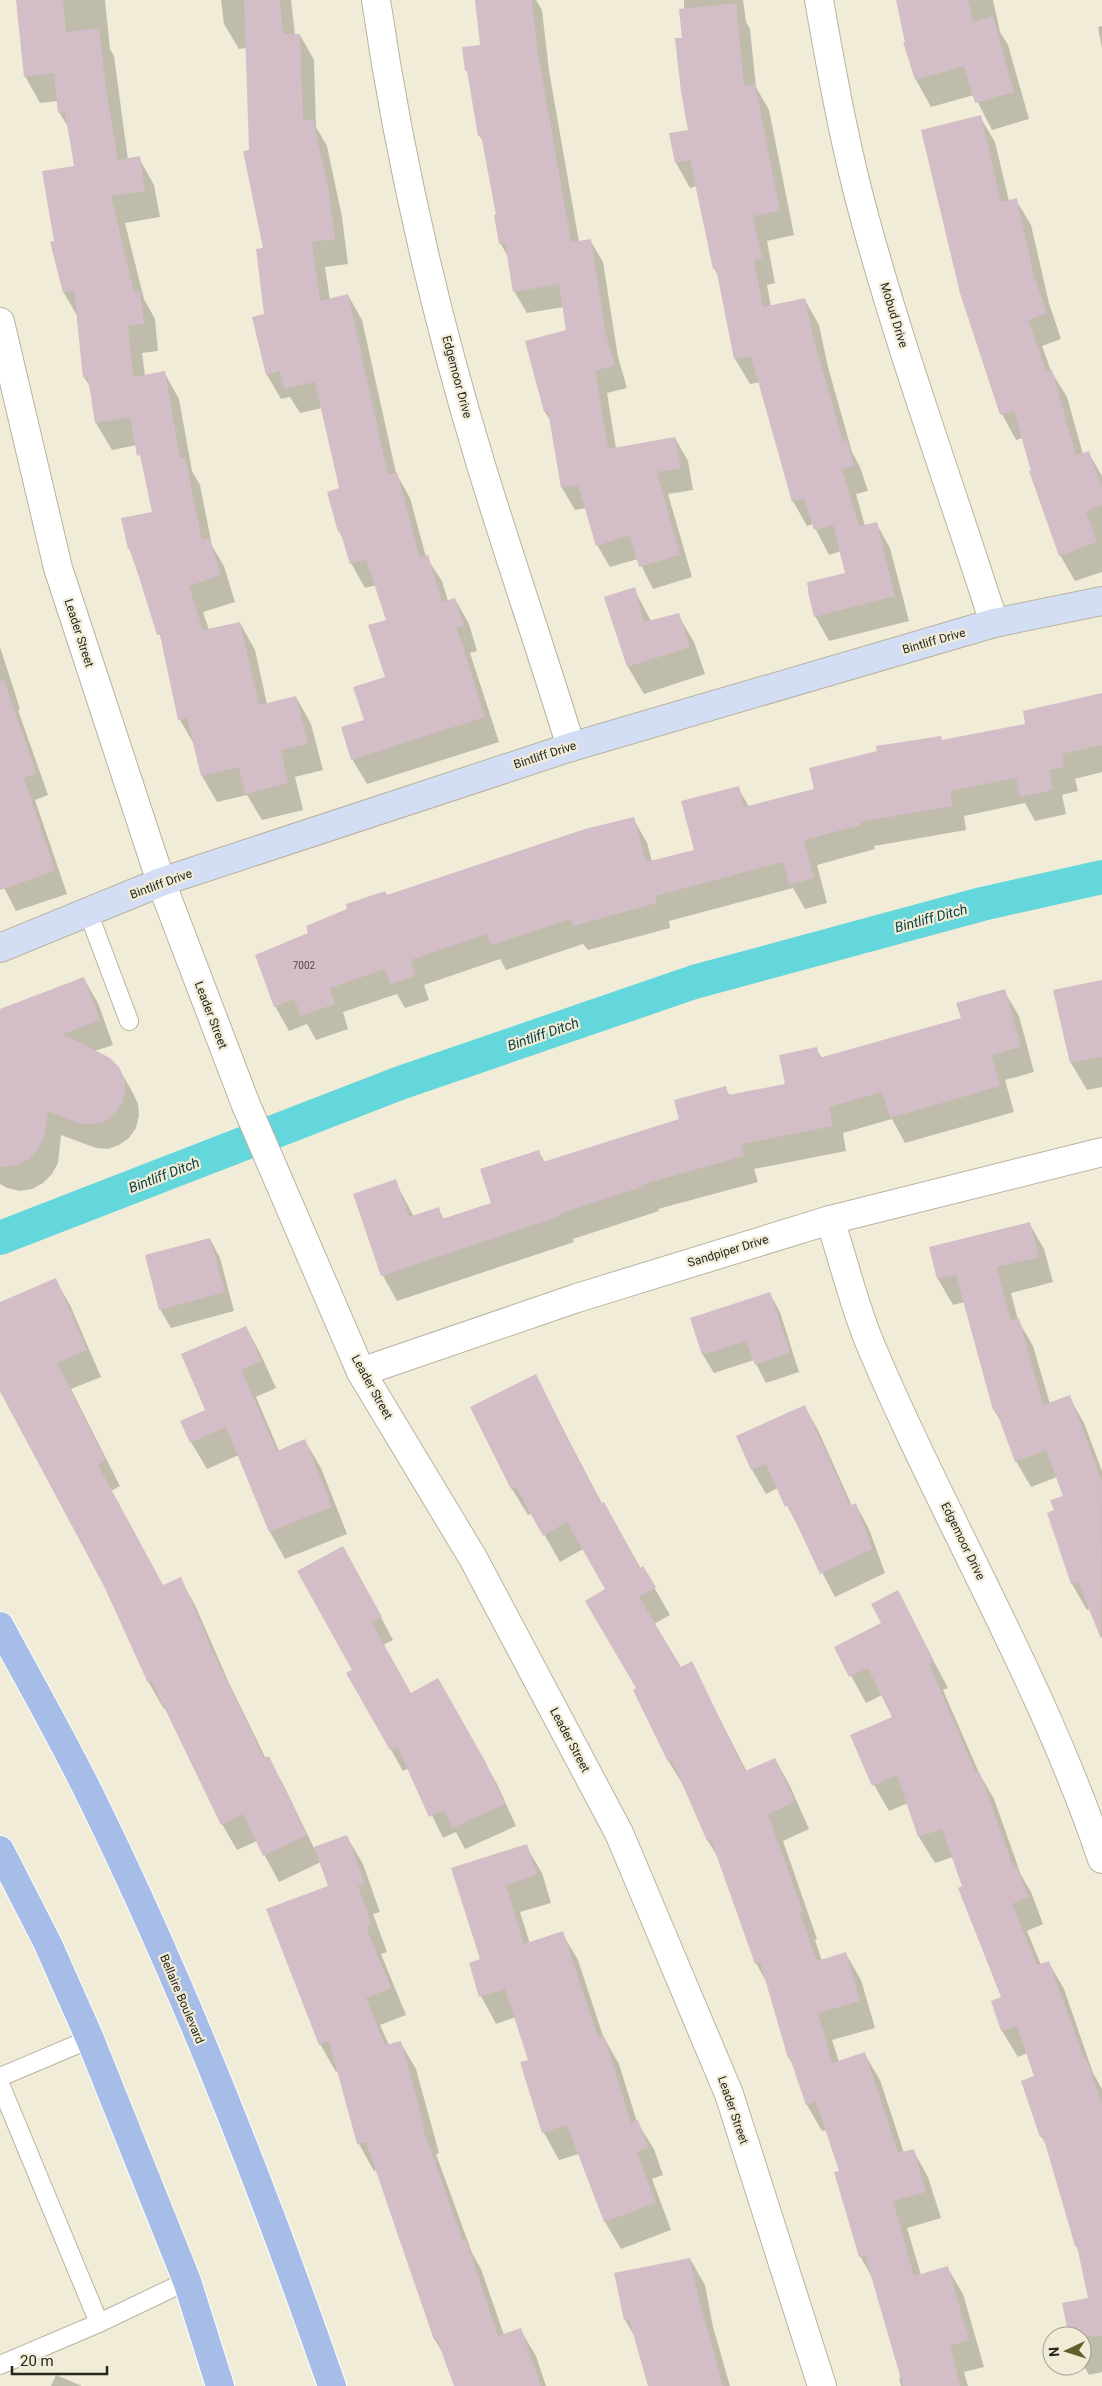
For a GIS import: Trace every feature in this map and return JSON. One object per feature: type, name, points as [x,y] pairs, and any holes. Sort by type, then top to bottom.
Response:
[{"type":"main road","name":"Bellaire Boulevard","points":[[0,1626],[90,1795],[183,1998],[283,2245],[332,2386]]},
{"type":"main road","points":[[0,1850],[48,1944],[90,2039],[187,2281],[220,2386]]},
{"type":"street","name":"Edgemoor Drive","points":[[376,0],[388,75],[434,292],[481,464],[571,747]]},
{"type":"street","name":"Mobud Drive","points":[[819,0],[833,84],[864,218],[911,372],[994,623]]},
{"type":"street","name":"Leader Street","points":[[0,322],[58,568],[161,882],[246,1105],[361,1372],[473,1558],[619,1833],[729,2094],[822,2386]]},
{"type":"street","name":"Bintliff Drive","points":[[0,948],[161,882],[571,747],[994,623],[1102,601]]},
{"type":"street","name":"Sandpiper Drive","points":[[361,1372],[577,1298],[830,1220],[1102,1152]]},
{"type":"street","name":"Edgemoor Drive","points":[[830,1220],[870,1345],[1034,1690],[1091,1827],[1102,1859]]},
{"type":"lane","points":[[88,912],[128,1021]]},
{"type":"lane","points":[[0,2077],[90,2039]]},
{"type":"lane","points":[[0,2084],[99,2323]]},
{"type":"lane","points":[[0,2365],[99,2323],[187,2281]]},
{"type":"building","points":[[16,0],[63,0],[66,32],[99,28],[106,89],[118,160],[140,156],[145,191],[111,196],[134,292],[140,291],[144,324],[128,326],[133,377],[165,371],[180,458],[185,457],[202,540],[209,538],[221,575],[189,586],[203,630],[240,622],[259,705],[296,696],[308,744],[281,750],[288,783],[245,794],[239,767],[201,776],[187,718],[178,720],[160,635],[157,635],[130,548],[128,549],[121,518],[152,512],[140,455],[137,456],[130,417],[95,423],[88,377],[83,378],[74,290],[63,293],[50,242],[54,241],[42,171],[74,166],[65,112],[58,113],[54,73],[24,77]]},
{"type":"building","points":[[244,0],[280,0],[283,34],[300,34],[303,121],[313,119],[329,192],[335,239],[312,242],[320,301],[348,294],[388,475],[397,472],[420,558],[428,555],[442,602],[455,598],[464,626],[457,628],[485,717],[351,760],[341,727],[364,720],[353,687],[385,677],[368,625],[386,620],[366,559],[350,564],[340,531],[338,532],[327,492],[339,488],[315,382],[284,389],[280,371],[266,375],[252,317],[264,314],[256,249],[263,248],[243,151],[249,150]]},
{"type":"building","points":[[475,0],[532,0],[537,48],[571,242],[591,239],[606,334],[615,365],[595,371],[608,449],[675,437],[681,468],[657,472],[680,555],[639,567],[630,535],[596,546],[578,485],[561,488],[548,411],[544,412],[525,341],[566,330],[559,284],[513,292],[505,243],[499,244],[494,215],[496,215],[481,135],[478,136],[467,71],[465,71],[462,47],[480,45]]},
{"type":"building","points":[[896,0],[968,0],[973,22],[993,16],[1014,92],[975,103],[964,66],[915,80],[903,42],[905,42]]},
{"type":"building","points":[[736,3],[744,86],[755,84],[780,211],[753,216],[762,258],[754,260],[763,307],[805,298],[814,341],[843,441],[847,440],[854,466],[842,469],[859,526],[877,522],[895,596],[814,617],[808,592],[808,582],[845,573],[833,525],[814,530],[804,498],[792,502],[751,356],[734,359],[716,268],[713,269],[690,160],[675,163],[669,133],[688,130],[681,92],[675,38],[682,38],[679,9]]},
{"type":"building","points":[[981,115],[1001,202],[1017,198],[1034,276],[1047,313],[1028,320],[1046,371],[1052,370],[1076,455],[1089,451],[1102,488],[1102,505],[1086,511],[1097,542],[1059,556],[1029,471],[1031,471],[1014,411],[1000,415],[960,293],[921,130]]},
{"type":"building","points":[[635,587],[644,622],[679,613],[690,647],[627,667],[604,597]]},
{"type":"building","points":[[4,680],[36,773],[24,778],[55,871],[0,890],[0,681]]},
{"type":"building","points":[[1102,693],[1102,745],[1062,754],[1064,767],[1049,770],[1053,790],[1020,797],[1016,778],[950,791],[953,806],[860,822],[861,825],[804,840],[814,878],[789,885],[783,862],[655,896],[657,903],[573,926],[571,919],[491,945],[487,934],[411,960],[415,976],[390,984],[385,969],[330,988],[335,1004],[301,1016],[294,999],[274,1007],[255,955],[308,933],[306,926],[347,909],[346,904],[385,891],[387,895],[585,829],[634,817],[646,862],[694,850],[681,801],[739,786],[744,807],[814,789],[809,768],[877,751],[876,746],[941,736],[942,740],[1025,724],[1023,711]]},
{"type":"building","points":[[84,977],[100,1020],[63,1034],[110,1058],[119,1067],[124,1078],[125,1091],[122,1103],[115,1113],[105,1121],[93,1124],[81,1124],[48,1111],[44,1138],[38,1149],[29,1159],[18,1165],[0,1167],[0,1009]]},
{"type":"building","points":[[1102,980],[1102,1057],[1070,1063],[1053,990]]},
{"type":"building","points":[[1005,989],[1021,1047],[992,1055],[1000,1086],[890,1118],[882,1092],[829,1107],[833,1126],[741,1144],[744,1156],[644,1184],[645,1186],[559,1214],[560,1216],[381,1276],[353,1194],[396,1179],[409,1217],[439,1207],[442,1219],[491,1203],[480,1169],[539,1150],[543,1162],[679,1119],[674,1100],[726,1086],[728,1095],[785,1084],[779,1055],[817,1047],[819,1058],[961,1018],[956,1003]]},
{"type":"building","points":[[1030,1222],[1039,1257],[997,1267],[1011,1321],[1019,1318],[1043,1405],[1070,1395],[1102,1482],[1101,1639],[1078,1582],[1071,1584],[1047,1513],[1054,1510],[1050,1500],[1063,1496],[1046,1450],[1015,1462],[996,1410],[993,1410],[956,1275],[937,1279],[929,1247]]},
{"type":"building","points":[[210,1238],[225,1292],[159,1310],[145,1255]]},
{"type":"building","points":[[56,1278],[87,1350],[57,1363],[106,1460],[98,1465],[163,1585],[181,1577],[214,1654],[264,1758],[269,1756],[307,1835],[263,1856],[243,1814],[221,1825],[152,1682],[148,1683],[104,1586],[0,1391],[0,1302]]},
{"type":"building","points":[[770,1292],[790,1353],[755,1365],[746,1341],[702,1355],[690,1318]]},
{"type":"building","points":[[246,1326],[261,1361],[241,1370],[277,1451],[305,1439],[332,1507],[269,1532],[226,1427],[190,1443],[180,1421],[205,1410],[181,1354]]},
{"type":"building","points":[[536,1374],[602,1503],[604,1502],[640,1568],[643,1566],[656,1587],[639,1597],[681,1667],[692,1661],[745,1771],[775,1758],[795,1802],[768,1814],[803,1912],[800,1913],[817,1961],[846,1952],[860,2001],[818,2013],[832,2063],[865,2052],[898,2153],[914,2149],[926,2192],[893,2201],[914,2276],[948,2266],[969,2340],[950,2346],[960,2386],[903,2386],[865,2255],[859,2257],[834,2172],[839,2171],[816,2102],[806,2105],[790,2058],[788,2058],[760,1962],[755,1964],[711,1840],[707,1841],[672,1760],[668,1762],[633,1690],[636,1688],[585,1601],[605,1589],[567,1522],[543,1536],[516,1487],[511,1489],[470,1407]]},
{"type":"building","points":[[805,1405],[850,1506],[856,1503],[872,1549],[820,1574],[788,1505],[785,1507],[766,1464],[751,1470],[736,1436]]},
{"type":"building","points":[[343,1546],[382,1617],[372,1623],[411,1693],[438,1678],[485,1761],[505,1804],[452,1828],[444,1810],[429,1817],[397,1746],[390,1750],[346,1673],[352,1670],[297,1571]]},
{"type":"building","points":[[898,1590],[934,1661],[929,1664],[976,1773],[979,1771],[1013,1866],[1016,1865],[1029,1897],[1012,1904],[1037,1965],[1049,1961],[1102,2104],[1102,2336],[1092,2336],[1092,2326],[1067,2326],[1062,2303],[1088,2298],[1077,2246],[1075,2246],[1043,2136],[1040,2137],[1021,2081],[1034,2076],[1017,2026],[1001,2031],[991,2001],[1001,1997],[958,1888],[962,1886],[942,1829],[918,1837],[897,1775],[872,1786],[850,1735],[892,1717],[868,1668],[849,1677],[834,1647],[881,1623],[871,1604]]},
{"type":"building","points":[[347,1835],[365,1884],[358,1886],[372,1925],[366,1927],[391,1988],[366,1998],[385,2045],[401,2041],[424,2125],[422,2126],[463,2241],[466,2240],[498,2336],[521,2328],[541,2386],[454,2386],[437,2339],[434,2340],[366,2142],[357,2144],[329,2041],[319,2045],[266,1909],[328,1886],[314,1847]]},
{"type":"building","points":[[527,1844],[537,1875],[506,1885],[524,1944],[563,1931],[598,2038],[604,2036],[631,2123],[638,2120],[648,2147],[637,2152],[656,2203],[604,2222],[567,2125],[542,2133],[520,2062],[528,2060],[505,1989],[479,1997],[469,1963],[480,1959],[451,1868]]},
{"type":"building","points":[[690,2258],[699,2299],[723,2386],[648,2386],[629,2319],[624,2320],[614,2273]]},
{"type":"waterway","name":"Bintliff Ditch","points":[[0,1238],[400,1083],[694,982],[982,904],[1102,877]]}]
